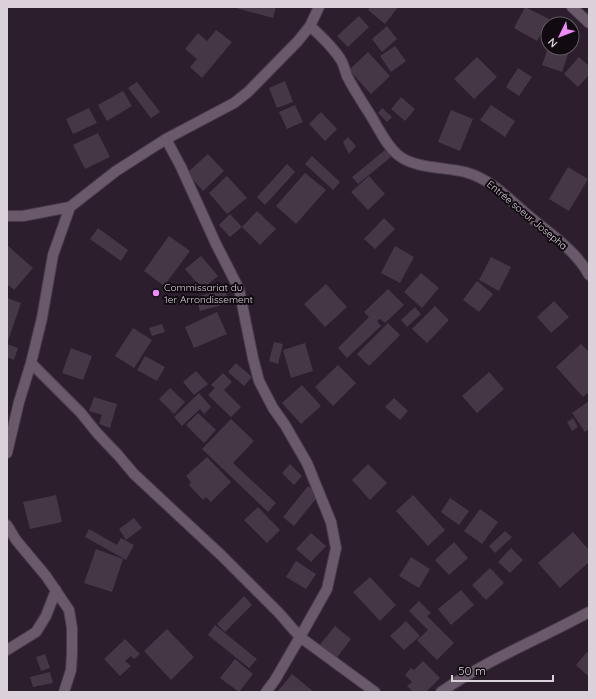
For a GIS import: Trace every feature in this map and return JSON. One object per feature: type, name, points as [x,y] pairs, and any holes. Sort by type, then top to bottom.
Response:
[{"type":"street","points":[[7,216],[23,216],[53,209],[70,207],[116,171],[166,139],[234,103],[248,92],[298,41],[310,26],[319,7]]},
{"type":"street","points":[[572,7],[589,23]]},
{"type":"street","name":"Entrée soeur Josepha","points":[[310,26],[323,38],[341,60],[348,77],[388,145],[399,156],[413,162],[465,173],[483,179],[496,187],[533,220],[561,242],[582,263],[589,275]]},
{"type":"street","points":[[166,139],[216,244],[240,289],[253,358],[259,381],[273,408],[285,425],[307,464],[331,522],[336,548],[327,589],[275,680],[266,692]]},
{"type":"street","points":[[7,452],[42,318],[53,255],[70,207]]},
{"type":"street","points":[[31,363],[81,413],[134,474],[221,555],[279,613],[300,637],[376,692]]},
{"type":"street","points":[[7,525],[16,540],[56,590],[69,610],[72,628],[71,670],[64,692]]},
{"type":"street","points":[[7,650],[36,632],[46,616],[56,590]]},
{"type":"street","points":[[441,692],[482,666],[564,626],[589,612]]},
{"type":"building","points":[[236,7],[276,7],[273,18]]},
{"type":"building","points":[[370,7],[398,7],[385,24],[368,10]]},
{"type":"building","points":[[525,7],[543,16],[540,16],[540,36],[537,41],[514,28]]},
{"type":"building","points":[[359,16],[369,27],[348,47],[337,36]]},
{"type":"building","points":[[387,26],[397,39],[382,52],[372,39]]},
{"type":"building","points":[[216,30],[232,42],[202,78],[190,67],[197,59],[185,49],[198,33],[207,41]]},
{"type":"building","points":[[395,46],[406,61],[391,72],[380,56]]},
{"type":"building","points":[[368,52],[390,76],[371,94],[349,70]]},
{"type":"building","points":[[545,56],[567,56],[562,72],[542,65]]},
{"type":"building","points":[[477,57],[497,77],[474,99],[454,79]]},
{"type":"building","points":[[579,57],[589,66],[589,75],[578,87],[564,74]]},
{"type":"building","points":[[518,68],[532,77],[519,96],[506,87]]},
{"type":"building","points":[[285,81],[293,102],[277,108],[269,88]]},
{"type":"building","points":[[137,82],[160,112],[151,118],[128,88]]},
{"type":"building","points":[[123,91],[132,106],[107,121],[98,105]]},
{"type":"building","points":[[401,97],[415,109],[405,121],[391,109]]},
{"type":"building","points":[[295,105],[303,122],[287,129],[279,112]]},
{"type":"building","points":[[491,105],[515,121],[505,137],[480,120]]},
{"type":"building","points":[[89,108],[97,123],[73,134],[66,119]]},
{"type":"building","points":[[382,108],[392,117],[387,122],[378,113]]},
{"type":"building","points":[[451,110],[473,119],[460,151],[438,142]]},
{"type":"building","points":[[321,112],[337,129],[325,141],[309,124]]},
{"type":"building","points":[[98,133],[110,157],[85,169],[73,145]]},
{"type":"building","points":[[348,137],[356,146],[349,154],[343,142]]},
{"type":"building","points":[[385,150],[391,157],[358,184],[352,177]]},
{"type":"building","points":[[208,154],[224,171],[203,191],[187,173]]},
{"type":"building","points":[[312,156],[340,182],[333,190],[305,164]]},
{"type":"building","points":[[287,164],[295,172],[265,205],[257,197]]},
{"type":"building","points":[[568,167],[588,179],[569,211],[549,199]]},
{"type":"building","points":[[305,173],[326,190],[296,224],[276,206]]},
{"type":"building","points":[[227,176],[247,198],[227,214],[209,193]]},
{"type":"building","points":[[369,176],[385,194],[368,210],[351,192]]},
{"type":"building","points":[[257,211],[276,229],[260,245],[242,227]]},
{"type":"building","points":[[230,214],[242,227],[230,237],[219,225]]},
{"type":"building","points":[[384,218],[395,229],[375,249],[364,239]]},
{"type":"building","points":[[98,228],[128,250],[121,261],[90,239]]},
{"type":"building","points":[[169,236],[190,251],[164,286],[144,271]]},
{"type":"building","points":[[7,245],[33,268],[14,290],[7,284]]},
{"type":"building","points":[[395,246],[414,257],[400,283],[381,273]]},
{"type":"building","points":[[201,256],[218,276],[202,289],[185,269]]},
{"type":"building","points":[[491,257],[511,267],[499,291],[479,280]]},
{"type":"building","points":[[421,273],[439,288],[422,308],[404,292]]},
{"type":"building","points":[[477,281],[493,294],[479,312],[463,300]]},
{"type":"building","points":[[326,284],[347,307],[325,327],[304,304]]},
{"type":"building","points":[[225,289],[229,303],[200,311],[196,297]]},
{"type":"building","points":[[388,289],[404,305],[385,323],[380,319],[377,321],[381,326],[347,358],[338,348],[369,317],[364,312]]},
{"type":"building","points":[[7,298],[21,303],[8,341],[7,341]]},
{"type":"building","points":[[554,301],[569,317],[551,333],[537,317]]},
{"type":"building","points":[[435,306],[449,320],[427,343],[412,329]]},
{"type":"building","points":[[415,307],[421,314],[407,327],[401,320]]},
{"type":"building","points":[[217,312],[227,334],[194,348],[185,327]]},
{"type":"building","points":[[388,323],[400,335],[369,366],[357,354]]},
{"type":"building","points":[[162,324],[165,332],[152,336],[149,328]]},
{"type":"building","points":[[133,328],[152,340],[134,368],[115,356]]},
{"type":"building","points":[[274,342],[283,344],[278,364],[269,361]]},
{"type":"building","points":[[305,343],[313,371],[291,378],[283,350]]},
{"type":"building","points":[[7,344],[18,348],[14,360],[7,357]]},
{"type":"building","points":[[581,344],[589,352],[589,392],[583,397],[556,367]]},
{"type":"building","points":[[71,348],[92,356],[83,380],[62,373]]},
{"type":"building","points":[[145,356],[165,367],[157,381],[137,370]]},
{"type":"building","points":[[236,363],[252,377],[244,386],[228,372]]},
{"type":"building","points":[[338,365],[356,383],[333,406],[315,387]]},
{"type":"building","points":[[196,371],[208,384],[194,395],[183,382]]},
{"type":"building","points":[[489,372],[504,389],[477,413],[462,396]]},
{"type":"building","points":[[223,373],[232,382],[224,390],[241,407],[231,417],[208,395],[215,388],[211,385]]},
{"type":"building","points":[[302,385],[321,406],[301,424],[282,403]]},
{"type":"building","points":[[170,388],[185,402],[174,414],[159,399]]},
{"type":"building","points":[[199,393],[211,407],[204,414],[200,409],[182,426],[174,417]]},
{"type":"building","points":[[94,397],[117,404],[110,428],[99,424],[102,415],[89,411]]},
{"type":"building","points":[[394,398],[408,411],[400,420],[385,407]]},
{"type":"building","points":[[589,401],[589,429],[585,432],[572,413]]},
{"type":"building","points":[[198,413],[216,430],[204,443],[186,425]]},
{"type":"building","points":[[573,418],[578,427],[572,431],[567,422]]},
{"type":"building","points":[[231,419],[254,441],[233,463],[276,503],[268,512],[202,449]]},
{"type":"building","points":[[207,457],[231,482],[211,502],[206,497],[203,500],[189,485],[191,482],[186,476]]},
{"type":"building","points":[[290,464],[302,476],[294,485],[282,473]]},
{"type":"building","points":[[368,464],[387,483],[370,500],[352,480]]},
{"type":"building","points":[[308,486],[319,495],[294,526],[283,517]]},
{"type":"building","points":[[56,495],[62,522],[30,529],[23,502]]},
{"type":"building","points":[[413,495],[445,530],[428,546],[396,511]]},
{"type":"building","points":[[450,498],[469,511],[459,525],[441,512]]},
{"type":"building","points":[[258,507],[280,530],[267,543],[244,520]]},
{"type":"building","points":[[480,509],[498,522],[482,544],[464,531]]},
{"type":"building","points":[[134,518],[142,528],[126,540],[119,529]]},
{"type":"building","points":[[89,529],[117,545],[121,538],[134,545],[126,560],[85,537]]},
{"type":"building","points":[[505,531],[512,537],[495,553],[489,546]]},
{"type":"building","points":[[573,532],[589,550],[589,562],[560,588],[538,563]]},
{"type":"building","points":[[311,533],[326,546],[311,562],[296,549]]},
{"type":"building","points":[[454,542],[468,558],[449,575],[435,560]]},
{"type":"building","points":[[511,548],[523,560],[510,573],[498,562]]},
{"type":"building","points":[[96,549],[123,559],[112,592],[84,583]]},
{"type":"building","points":[[411,557],[430,569],[419,588],[399,576]]},
{"type":"building","points":[[296,561],[316,574],[306,589],[286,577]]},
{"type":"building","points":[[490,568],[504,583],[486,600],[472,585]]},
{"type":"building","points":[[370,577],[396,605],[380,621],[353,592]]},
{"type":"building","points":[[461,590],[474,605],[451,625],[438,609]]},
{"type":"building","points":[[244,596],[252,605],[225,632],[217,624]]},
{"type":"building","points":[[419,601],[431,613],[427,616],[454,643],[437,660],[417,640],[428,630],[409,611]]},
{"type":"building","points":[[406,621],[420,636],[404,650],[390,636]]},
{"type":"building","points":[[215,625],[257,659],[249,668],[208,635]]},
{"type":"building","points":[[335,626],[351,639],[335,660],[318,647]]},
{"type":"building","points":[[167,629],[194,657],[171,680],[144,651]]},
{"type":"building","points":[[125,639],[140,654],[134,659],[131,656],[125,661],[131,666],[120,676],[104,659]]},
{"type":"building","points":[[587,652],[589,654],[588,676],[576,665]]},
{"type":"building","points":[[45,654],[50,668],[41,671],[36,657]]},
{"type":"building","points":[[235,659],[253,674],[239,692],[220,678]]},
{"type":"building","points":[[423,661],[440,678],[426,692],[413,692],[407,686],[412,682],[405,675],[411,668],[414,670]]},
{"type":"building","points":[[50,672],[53,683],[33,687],[30,677]]},
{"type":"building","points":[[292,674],[314,692],[277,692]]},
{"type":"place","name":"Commissariat du 1er Arrondissement","points":[[156,293]]}]
